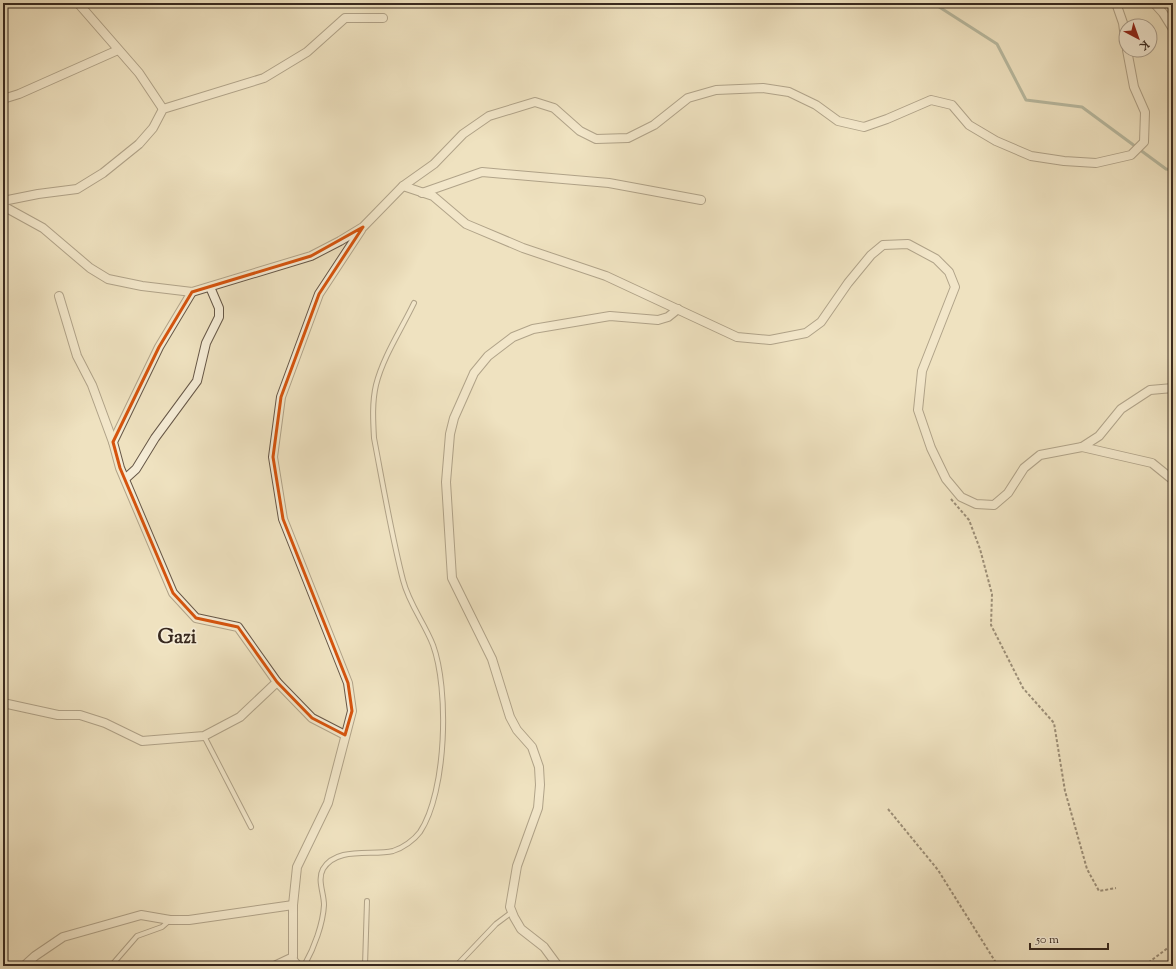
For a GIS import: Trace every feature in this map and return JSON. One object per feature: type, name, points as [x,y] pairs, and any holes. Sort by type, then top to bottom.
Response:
[{"type":"street","points":[[78,3],[139,73],[163,109]]},
{"type":"street","points":[[1116,3],[1122,18]]},
{"type":"street","points":[[1154,3],[1163,13],[1173,29]]},
{"type":"street","points":[[3,201],[38,194],[77,189],[103,173],[139,144],[153,128],[163,109],[264,78],[307,52],[345,18],[383,18]]},
{"type":"street","points":[[3,99],[19,94],[118,50]]},
{"type":"street","points":[[274,966],[294,957],[293,905],[297,867],[328,803],[352,711],[348,683],[283,519],[273,457],[281,397],[319,294],[363,227],[403,186],[434,164],[463,134],[489,116],[535,102],[554,108],[580,131],[596,139],[628,138],[654,125],[688,98],[716,90],[763,88],[789,92],[816,105],[838,121],[864,127],[931,100],[952,105],[969,125],[996,141],[1031,156],[1064,161],[1096,163],[1131,155],[1144,142],[1145,112],[1134,87],[1129,58]]},
{"type":"street","points":[[422,192],[482,172],[609,183],[701,200]]},
{"type":"street","points":[[403,186],[433,196],[466,224],[523,248],[606,276],[738,337],[770,340],[806,334],[821,322],[848,283],[871,255],[883,245],[908,244],[936,259],[949,272],[955,287],[922,371],[918,410],[931,448],[946,479],[961,497],[976,504],[994,504],[1008,493],[1024,468],[1040,454],[1082,447],[1152,463],[1173,480]]},
{"type":"street","points":[[3,206],[44,228],[90,268],[108,279],[142,286],[192,292],[311,256],[363,227]]},
{"type":"street","points":[[125,479],[136,469],[155,438],[197,381],[206,343],[219,317],[218,308],[210,287]]},
{"type":"street","points":[[112,442],[159,347],[192,292]]},
{"type":"street","points":[[59,296],[77,356],[92,385],[125,479],[173,593],[196,618],[238,627],[277,682],[312,718],[345,735]]},
{"type":"street","points":[[558,966],[544,948],[521,929],[510,907],[517,866],[538,808],[540,785],[539,767],[532,747],[517,730],[510,717],[492,659],[452,578],[446,482],[448,449],[454,418],[474,373],[480,364],[496,349],[513,337],[533,329],[610,316],[658,320],[668,317],[678,309]]},
{"type":"street","points":[[1082,447],[1099,436],[1122,409],[1150,390],[1173,388]]},
{"type":"street","points":[[3,702],[58,715],[80,715],[105,723],[142,741],[204,736],[240,717],[277,682]]},
{"type":"street","points":[[24,966],[35,956],[62,937],[141,915],[170,920],[189,920],[293,905]]},
{"type":"lane","points":[[294,957],[298,964],[304,964],[319,927],[324,904],[321,878],[326,866],[336,858],[369,851],[393,851],[410,842],[418,835],[426,822],[436,793],[443,750],[440,674],[433,646],[412,604],[403,580],[374,438],[373,421],[374,395],[379,376],[414,304]]},
{"type":"lane","points":[[204,736],[251,827]]},
{"type":"lane","points":[[365,966],[367,901]]},
{"type":"lane","points":[[456,966],[496,924],[512,912]]},
{"type":"lane","points":[[111,966],[137,936],[162,927],[170,920]]},
{"type":"path","points":[[946,479],[951,501],[969,520],[980,549],[992,594],[991,625],[1023,688],[1054,724],[1065,791],[1087,869],[1099,891],[1116,888]]},
{"type":"path","points":[[888,809],[938,870],[998,966]]},
{"type":"path","points":[[1134,966],[1148,963],[1173,944]]},
{"type":"highlighted area","points":[[363,227],[319,294],[281,397],[273,457],[283,519],[348,683],[352,711],[345,735],[312,718],[277,682],[238,627],[196,618],[173,593],[120,468],[113,442],[159,347],[192,292],[311,256]]},
{"type":"waterway","points":[[933,3],[997,44],[1026,100],[1082,107],[1166,169],[1173,170]]},
{"type":"district","name":"Gazi","points":[[177,638]]}]
